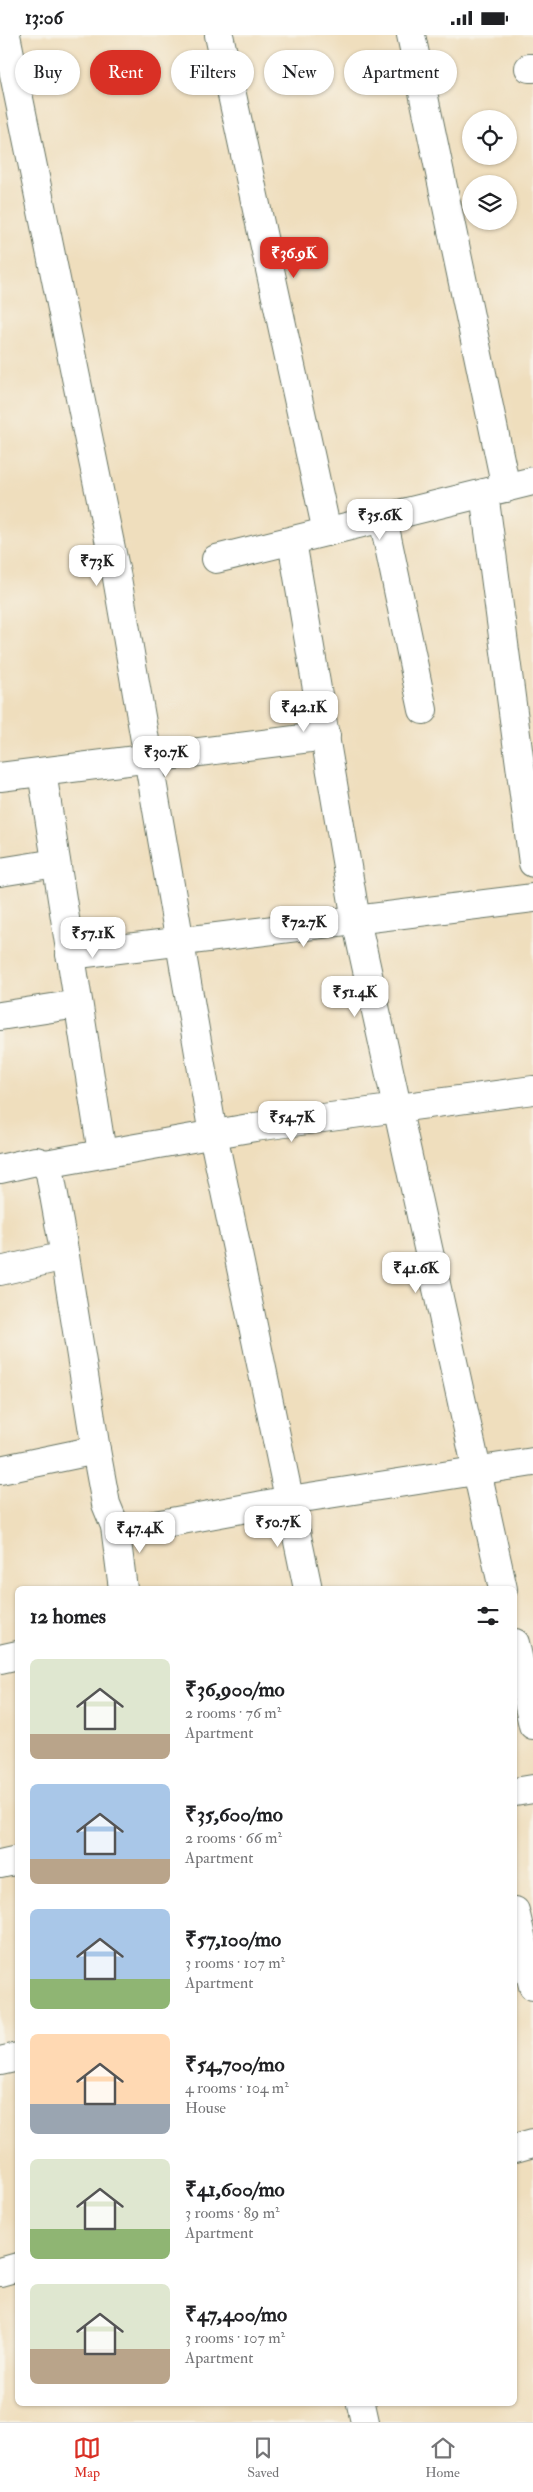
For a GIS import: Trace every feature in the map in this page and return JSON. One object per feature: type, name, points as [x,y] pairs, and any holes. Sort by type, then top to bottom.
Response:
[{"type":"street","points":[[6,35],[117,578],[213,1134],[307,1586]]},
{"type":"street","points":[[218,35],[328,532]]},
{"type":"street","points":[[411,35],[495,490],[533,863]]},
{"type":"street","points":[[216,559],[533,481]]},
{"type":"street","points":[[383,518],[423,710]]},
{"type":"street","points":[[292,541],[356,920],[502,1586]]},
{"type":"street","points":[[0,777],[326,736]]},
{"type":"street","points":[[42,772],[102,1153]]},
{"type":"street","points":[[0,872],[56,863]]},
{"type":"street","points":[[70,955],[533,898]]},
{"type":"street","points":[[0,1016],[78,1004]]},
{"type":"street","points":[[0,1169],[36,1161],[45,1164],[213,1134],[533,1090]]},
{"type":"street","points":[[45,1164],[50,1173],[66,1255],[96,1450],[106,1504],[115,1526],[123,1586]]},
{"type":"street","points":[[0,1271],[66,1255]]},
{"type":"street","points":[[0,1470],[96,1450]]},
{"type":"street","points":[[115,1526],[133,1529],[290,1500],[533,1462]]},
{"type":"street","points":[[517,1652],[533,1725]]},
{"type":"street","points":[[0,1659],[15,1656]]},
{"type":"street","points":[[517,1793],[533,1789]]},
{"type":"street","points":[[0,1864],[15,1861]]},
{"type":"street","points":[[517,1919],[533,1986]]},
{"type":"street","points":[[0,2061],[15,2058]]},
{"type":"street","points":[[517,2147],[533,2143]]},
{"type":"street","points":[[0,2272],[15,2268]]},
{"type":"street","points":[[361,2406],[365,2422]]}]
